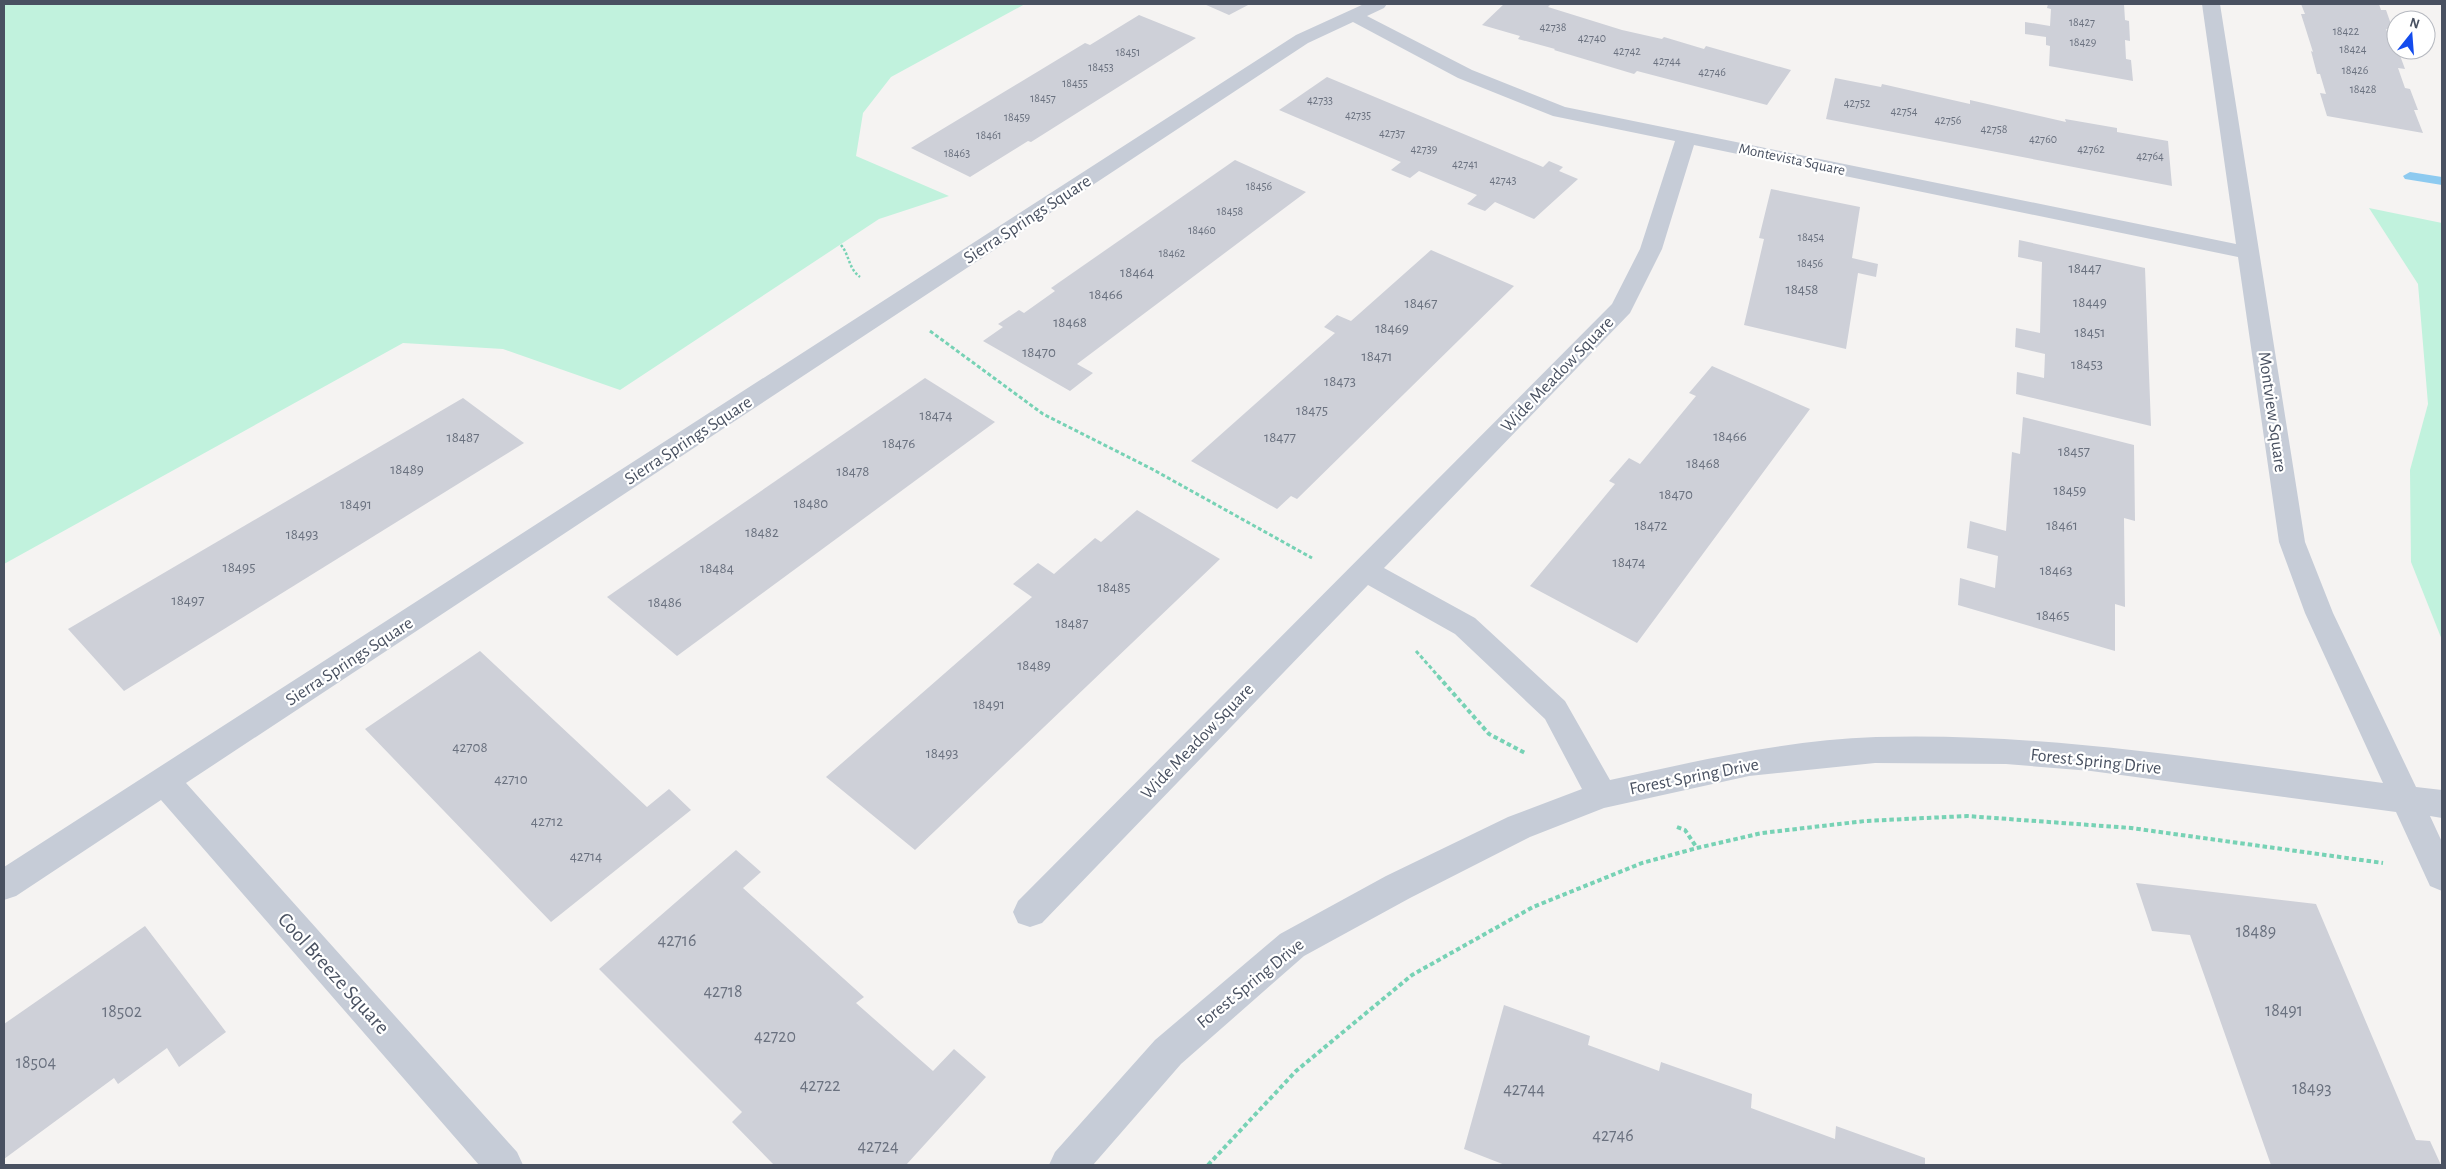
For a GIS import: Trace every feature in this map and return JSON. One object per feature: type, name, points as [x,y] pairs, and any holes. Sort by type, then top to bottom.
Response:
[{"type":"street","name":"Sierra Springs Square","points":[[4,885],[1302,40],[1378,4]]},
{"type":"street","name":"Montview Square","points":[[2211,4],[2292,542],[2319,613],[2440,872]]},
{"type":"street","name":"Montevista Square","points":[[1353,15],[1465,74],[1560,112],[2249,253]]},
{"type":"street","name":"Wide Meadow Square","points":[[1030,912],[1622,308],[1651,249],[1686,138]]},
{"type":"street","points":[[1359,576],[1465,626],[1555,710],[1602,795]]},
{"type":"street","name":"Forest Spring Drive","points":[[1068,1165],[1168,1052],[1292,945],[1398,886],[1510,832],[1602,795],[1749,763],[1884,750],[2006,751],[2081,758],[2442,804]]},
{"type":"street","name":"Cool Breeze Square","points":[[164,781],[504,1165]]},
{"type":"path","points":[[840,245],[847,252],[847,263],[853,273],[898,303],[941,341],[1043,414],[1359,576]]},
{"type":"path","points":[[1412,646],[1489,734],[1533,757]]},
{"type":"path","points":[[1602,795],[1685,830],[1698,848]]},
{"type":"path","points":[[1208,1165],[1296,1071],[1412,975],[1533,907],[1642,863],[1698,848],[1762,833],[1865,821],[1967,816],[2131,828],[2440,872]]},
{"type":"green space","points":[[4,4],[1025,4],[891,77],[863,113],[856,156],[949,196],[879,219],[620,390],[503,349],[403,343],[4,564]]},
{"type":"green space","points":[[2369,208],[2442,223],[2442,640],[2411,562],[2410,470],[2428,404],[2418,284]]},
{"type":"building","points":[[1204,4],[1250,4],[1229,15]]},
{"type":"building","points":[[1504,4],[1547,4],[1550,5],[1548,7],[1622,30],[1662,39],[1664,37],[1704,49],[1706,46],[1791,70],[1767,105],[1637,71],[1634,74],[1518,39],[1520,36],[1482,25]]},
{"type":"building","points":[[2048,4],[2124,4],[2125,20],[2129,21],[2130,41],[2125,40],[2126,59],[2131,60],[2133,81],[2049,66],[2050,46],[2046,45],[2046,37],[2025,34],[2025,22],[2050,26],[2051,9],[2047,8]]},
{"type":"building","points":[[2301,4],[2379,4],[2381,10],[2386,10],[2386,60],[2402,60],[2405,69],[2398,68],[2405,88],[2410,89],[2418,110],[2414,110],[2423,133],[2327,116],[2320,93],[2326,94],[2320,74],[2317,74],[2311,51],[2313,52],[2301,14],[2305,14]]},
{"type":"building","points":[[1139,15],[1196,38],[1031,142],[1028,141],[970,177],[911,148],[1085,43],[1090,45]]},
{"type":"building","points":[[1327,77],[1543,167],[1549,161],[1563,167],[1559,171],[1578,179],[1534,219],[1495,202],[1485,211],[1467,204],[1477,195],[1419,171],[1410,178],[1391,170],[1401,162],[1279,110]]},
{"type":"building","points":[[1835,78],[1881,87],[1882,84],[1970,104],[1970,100],[2066,122],[2065,119],[2117,128],[2117,132],[2168,141],[2172,186],[1826,119]]},
{"type":"building","points":[[1235,160],[1306,192],[1077,364],[1093,373],[1070,391],[983,341],[1003,327],[998,324],[1019,310],[1024,313],[1055,291],[1051,288]]},
{"type":"building","points":[[1771,189],[1860,207],[1852,258],[1878,264],[1876,277],[1858,273],[1846,349],[1744,325],[1764,239],[1759,238]]},
{"type":"building","points":[[2019,240],[2145,268],[2151,426],[2016,394],[2017,372],[2044,378],[2045,354],[2015,347],[2016,328],[2040,333],[2042,262],[2018,257]]},
{"type":"building","points":[[1431,250],[1514,286],[1297,499],[1291,496],[1277,509],[1191,461],[1335,333],[1324,327],[1337,315],[1351,321]]},
{"type":"building","points":[[1712,366],[1810,409],[1637,643],[1530,586],[1615,484],[1609,481],[1629,458],[1640,464],[1696,396],[1689,393]]},
{"type":"building","points":[[925,378],[995,422],[677,656],[607,597]]},
{"type":"building","points":[[463,398],[524,443],[124,691],[68,629]]},
{"type":"building","points":[[2023,417],[2134,445],[2135,521],[2124,518],[2125,607],[2115,604],[2115,651],[1958,605],[1960,578],[1995,588],[1998,556],[1967,548],[1970,521],[2006,531],[2012,452],[2020,454]]},
{"type":"building","points":[[1137,510],[1220,559],[915,850],[826,777],[1032,597],[1013,584],[1038,563],[1054,574],[1095,538],[1101,542]]},
{"type":"building","points":[[480,651],[647,807],[669,789],[691,810],[551,922],[365,729]]},
{"type":"building","points":[[736,850],[761,872],[743,888],[864,997],[856,1003],[933,1071],[954,1049],[986,1077],[906,1165],[774,1165],[732,1122],[742,1112],[599,969]]},
{"type":"building","points":[[2136,883],[2316,904],[2416,1140],[2430,1141],[2441,1165],[2271,1165],[2190,935],[2152,931]]},
{"type":"building","points":[[145,926],[226,1032],[179,1067],[167,1048],[118,1084],[114,1078],[4,1159],[4,1024]]},
{"type":"building","points":[[1504,1005],[1590,1036],[1588,1045],[1659,1071],[1661,1062],[1752,1094],[1751,1108],[1835,1139],[1836,1126],[1925,1158],[1925,1165],[1505,1165],[1464,1149]]},
{"type":"waterway","points":[[2410,176],[2442,181]]}]
